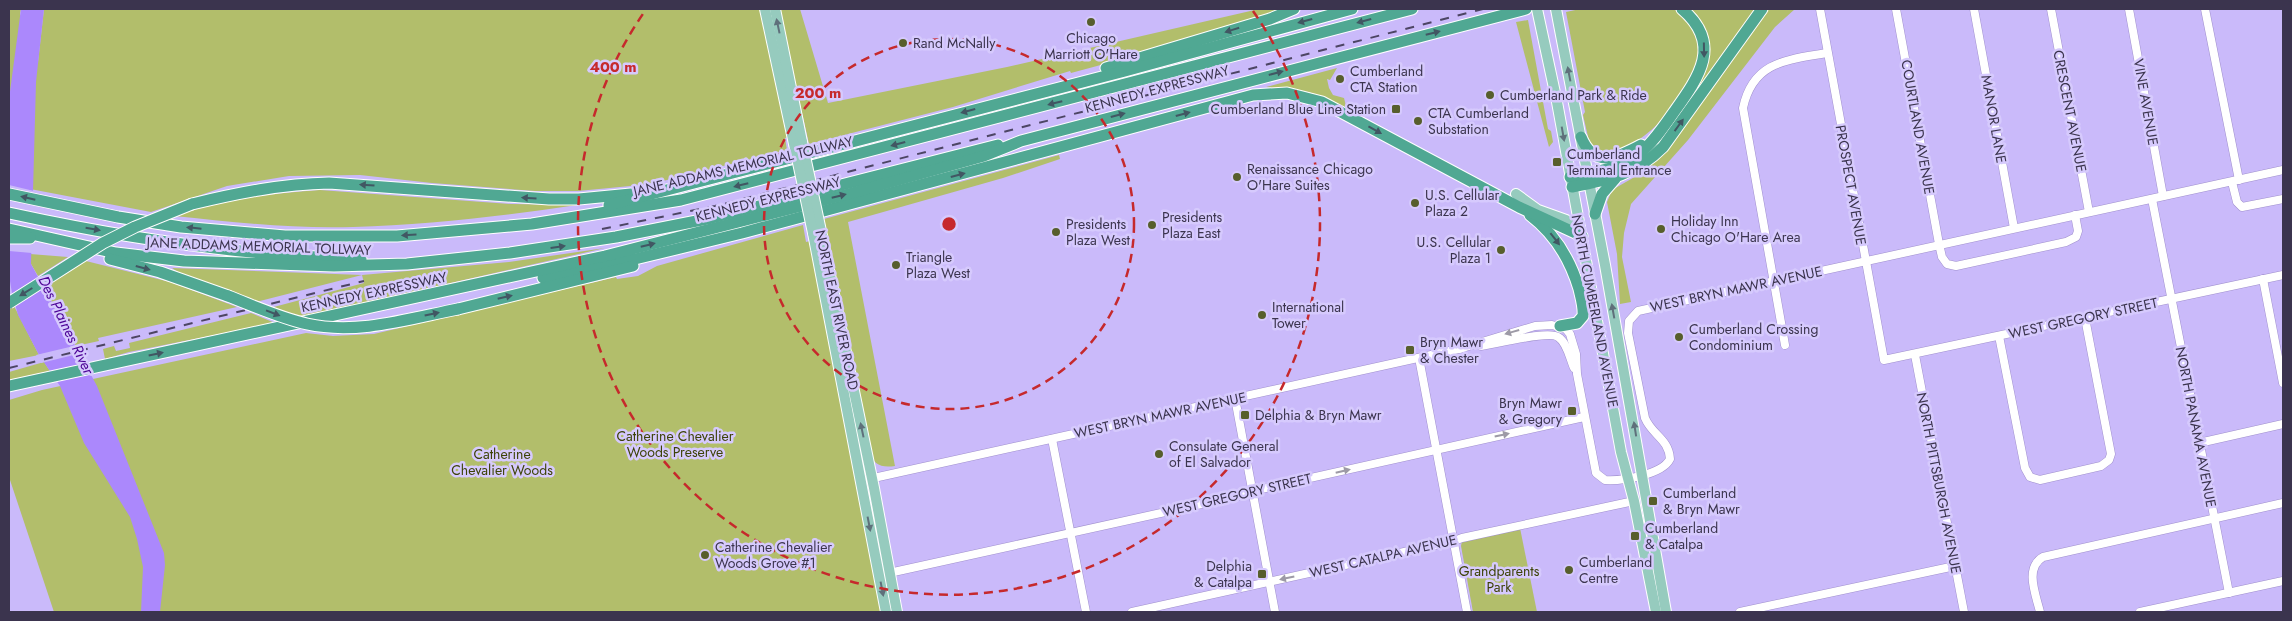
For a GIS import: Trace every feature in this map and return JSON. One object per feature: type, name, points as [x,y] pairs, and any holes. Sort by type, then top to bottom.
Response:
[{"type":"highway","points":[[1016,99],[1085,74],[1294,9]]},
{"type":"highway","points":[[457,231],[482,224],[616,204],[1352,9]]},
{"type":"highway","name":"JANE ADDAMS MEMORIAL TOLLWAY","points":[[9,194],[118,217],[181,227],[231,232],[339,236],[406,235],[532,224],[681,200],[1412,9]]},
{"type":"highway","name":"KENNEDY EXPRESSWAY","points":[[9,386],[614,254],[965,161],[1021,141],[1526,9]]},
{"type":"highway","points":[[1571,182],[1588,178],[1639,154],[1654,138],[1698,79],[1704,60],[1703,38],[1692,17],[1682,9]]},
{"type":"highway","points":[[1595,214],[1605,189],[1617,178],[1643,165],[1663,147],[1762,9]]},
{"type":"highway","points":[[81,247],[106,258],[160,272],[294,320],[330,328],[370,326],[458,309],[613,272],[742,233],[1104,134],[1268,93],[1301,95],[1322,102],[1519,207],[1582,236]]},
{"type":"highway","points":[[1581,137],[1586,150],[1594,156],[1602,158],[1619,155],[1654,138]]},
{"type":"highway","name":"JANE ADDAMS MEMORIAL TOLLWAY","points":[[9,229],[116,254],[184,261],[334,266],[407,264],[510,253],[616,237],[712,218],[972,150],[1021,141]]},
{"type":"highway","points":[[1588,178],[1617,178]]},
{"type":"highway","points":[[9,303],[103,243],[135,227],[192,204],[250,191],[304,184],[348,184],[549,199],[612,196],[690,184]]},
{"type":"highway","points":[[1519,207],[1550,233],[1560,246],[1572,268],[1582,301],[1583,316],[1577,323],[1560,326]]},
{"type":"highway","name":"JANE ADDAMS MEMORIAL TOLLWAY","points":[[9,213],[168,243],[298,256],[398,259],[510,253]]},
{"type":"highway","points":[[344,313],[590,268],[742,233]]},
{"type":"highway","points":[[9,238],[44,237]]},
{"type":"highway","points":[[9,393],[37,380]]},
{"type":"main road","name":"NORTH EAST RIVER ROAD","points":[[765,9],[798,143],[872,478],[897,612]]},
{"type":"main road","name":"NORTH EAST RIVER ROAD","points":[[775,9],[798,143]]},
{"type":"main road","name":"NORTH CUMBERLAND AVENUE","points":[[1537,9],[1582,236],[1621,452],[1629,478],[1656,612]]},
{"type":"main road","name":"NORTH CUMBERLAND AVENUE","points":[[1556,9],[1581,137],[1666,612]]},
{"type":"main road","points":[[1516,194],[1538,210],[1566,220],[1582,236]]},
{"type":"main road","name":"NORTH EAST RIVER ROAD","points":[[817,232],[860,480],[886,612]]},
{"type":"street","name":"PROSPECT AVENUE","points":[[1820,9],[1864,261],[1884,360]]},
{"type":"street","name":"COURTLAND AVENUE","points":[[1896,9],[1939,244]]},
{"type":"street","name":"MANOR LANE","points":[[1974,9],[2014,228]]},
{"type":"street","name":"CRESCENT AVENUE","points":[[2051,9],[2089,212]]},
{"type":"street","name":"VINE AVENUE","points":[[2129,9],[2163,196]]},
{"type":"street","points":[[2205,9],[2237,202],[2242,207],[2283,199]]},
{"type":"street","points":[[1784,345],[1743,108],[1748,89],[1760,74],[1769,67],[1788,59],[1827,53]]},
{"type":"street","name":"WEST BRYN MAWR AVENUE","points":[[1459,349],[1535,326],[1560,326],[1570,334],[1573,342],[1584,417],[1596,473],[1605,480],[1641,476],[1662,469],[1670,458],[1668,446],[1648,426],[1645,418],[1628,333],[1628,326],[1633,315],[1644,309],[2283,170]]},
{"type":"street","name":"NORTH PANAMA AVENUE","points":[[2152,199],[2170,299],[2229,592]]},
{"type":"street","points":[[1939,244],[1944,261],[1951,266],[1984,260],[2072,240],[2078,231],[2075,215]]},
{"type":"street","name":"WEST GREGORY STREET","points":[[1884,360],[1915,355],[2283,275]]},
{"type":"street","points":[[2263,279],[2283,383]]},
{"type":"street","points":[[2000,336],[2025,468],[2030,477],[2040,480],[2101,466],[2109,460],[2111,448],[2085,318]]},
{"type":"street","name":"WEST BRYN MAWR AVENUE","points":[[860,480],[1459,349],[1544,334],[1558,336],[1563,341],[1577,374]]},
{"type":"street","name":"NORTH PITTSBURGH AVENUE","points":[[1915,355],[1964,612]]},
{"type":"street","points":[[1419,358],[1467,612]]},
{"type":"street","points":[[1235,398],[1276,612]]},
{"type":"street","name":"WEST GREGORY STREET","points":[[889,573],[1584,417]]},
{"type":"street","points":[[2199,443],[2283,424]]},
{"type":"street","points":[[1052,439],[1086,612]]},
{"type":"street","name":"WEST CATALPA AVENUE","points":[[1132,612],[1462,538],[1634,502]]},
{"type":"street","points":[[2040,612],[2033,576],[2035,563],[2043,557],[2283,503]]},
{"type":"street","points":[[1740,612],[1955,566]]},
{"type":"street","points":[[2140,612],[2283,581]]},
{"type":"green space","points":[[9,9],[21,9],[20,14],[38,62],[44,9],[762,9],[788,137],[785,138],[787,150],[651,184],[578,191],[535,191],[360,175],[289,176],[227,186],[151,212],[9,185]]},
{"type":"green space","points":[[779,9],[800,9],[828,103],[1007,67],[1259,9],[1285,9],[953,107],[809,144]]},
{"type":"green space","points":[[1580,9],[1672,9],[1688,21],[1698,41],[1699,51],[1696,67],[1681,96],[1656,126],[1641,138],[1626,147],[1610,152],[1595,150],[1589,141],[1583,115],[1585,112],[1566,12]]},
{"type":"green space","points":[[1688,9],[1755,9],[1697,90],[1706,57],[1707,37],[1704,27],[1698,18]]},
{"type":"green space","points":[[1767,9],[1795,9],[1775,27],[1688,140],[1631,204],[1624,233],[1622,257],[1631,302],[1620,304],[1617,254],[1607,202],[1612,190],[1638,175],[1656,161]]},
{"type":"green space","points":[[1528,20],[1548,129],[1551,131],[1553,142],[1549,147],[1516,22]]},
{"type":"green space","points":[[1337,68],[1330,80],[1327,79],[1329,88],[1333,95],[1344,98],[1347,110],[1324,97],[1308,92],[1266,87]]},
{"type":"green space","points":[[1059,155],[1060,159],[1003,178],[848,222],[895,466],[882,466],[878,464],[873,459],[869,450],[824,219]]},
{"type":"green space","points":[[320,190],[511,204],[577,205],[465,219],[353,227],[286,226],[174,216],[192,210],[247,198]]},
{"type":"green space","name":"Catherine Chevalier Woods","points":[[803,225],[806,242],[810,241],[883,612],[54,612],[9,477],[9,400],[42,390],[306,333],[333,336],[374,334],[616,277],[617,279],[638,276],[657,266]]},
{"type":"green space","points":[[605,248],[297,318],[270,308],[364,283],[362,275],[509,262]]},
{"type":"green space","points":[[30,254],[68,257],[38,276],[31,264]]},
{"type":"green space","points":[[86,261],[170,282],[237,307],[98,338],[99,341],[76,346],[44,288]]},
{"type":"green space","points":[[172,268],[362,275],[256,302],[181,274]]},
{"type":"green space","points":[[14,306],[39,355],[9,361],[9,310]]},
{"type":"green space","points":[[251,313],[275,323],[129,352],[105,359],[103,349],[114,346],[116,351],[130,348],[129,343]]},
{"type":"green space","points":[[44,362],[50,371],[9,380],[9,372]]},
{"type":"green space","name":"Grandparents Park","points":[[1520,528],[1537,612],[1473,612],[1461,546],[1462,541]]},
{"type":"shaded area","points":[[21,9],[44,9],[36,82],[31,264],[97,386],[164,553],[165,565],[160,612],[141,612],[143,567],[130,517],[84,443],[60,386],[39,355],[18,315],[12,293],[9,275],[9,99]]},
{"type":"pier","points":[[9,185],[34,191],[32,253],[9,251]]},
{"type":"pier","points":[[78,345],[82,353],[41,363],[36,355]]},
{"type":"railway","points":[[602,229],[715,206],[1483,9]]},
{"type":"railway","points":[[9,368],[364,281]]},
{"type":"place","name":"Chicago Marriott O'Hare","points":[[1091,22]]},
{"type":"place","name":"Rand McNally","points":[[903,43]]},
{"type":"place","name":"Cumberland CTA Station","points":[[1340,79]]},
{"type":"place","name":"Cumberland Park & Ride","points":[[1490,95]]},
{"type":"place","name":"Cumberland Blue Line Station","points":[[1396,109]]},
{"type":"place","name":"CTA Cumberland Substation","points":[[1418,121]]},
{"type":"place","name":"Cumberland Terminal Entrance","points":[[1557,162]]},
{"type":"place","name":"Renaissance Chicago O'Hare Suites","points":[[1237,177]]},
{"type":"place","name":"U.S. Cellular Plaza 2","points":[[1415,203]]},
{"type":"place","name":"Presidents Plaza East","points":[[1152,225]]},
{"type":"place","name":"Holiday Inn Chicago O'Hare Area","points":[[1661,229]]},
{"type":"place","name":"Presidents Plaza West","points":[[1056,232]]},
{"type":"place","name":"U.S. Cellular Plaza 1","points":[[1501,250]]},
{"type":"place","name":"Triangle Plaza West","points":[[896,265]]},
{"type":"place","name":"International Tower","points":[[1262,315]]},
{"type":"place","name":"Cumberland Crossing Condominium","points":[[1679,337]]},
{"type":"place","name":"Bryn Mawr & Chester","points":[[1410,350]]},
{"type":"place","name":"Bryn Mawr & Gregory","points":[[1572,411]]},
{"type":"place","name":"Delphia & Bryn Mawr","points":[[1245,415]]},
{"type":"place","name":"Consulate General of El Salvador","points":[[1159,454]]},
{"type":"place","name":"Cumberland & Bryn Mawr","points":[[1653,501]]},
{"type":"place","name":"Cumberland & Catalpa","points":[[1635,536]]},
{"type":"place","name":"Catherine Chevalier Woods Grove #1","points":[[705,555]]},
{"type":"place","name":"Cumberland Centre","points":[[1569,570]]},
{"type":"place","name":"Delphia & Catalpa","points":[[1262,574]]},
{"type":"water label","name":"Des Plaines River","points":[[66,325]]},
{"type":"park label","name":"Catherine Chevalier Woods Preserve","points":[[675,444]]}]
